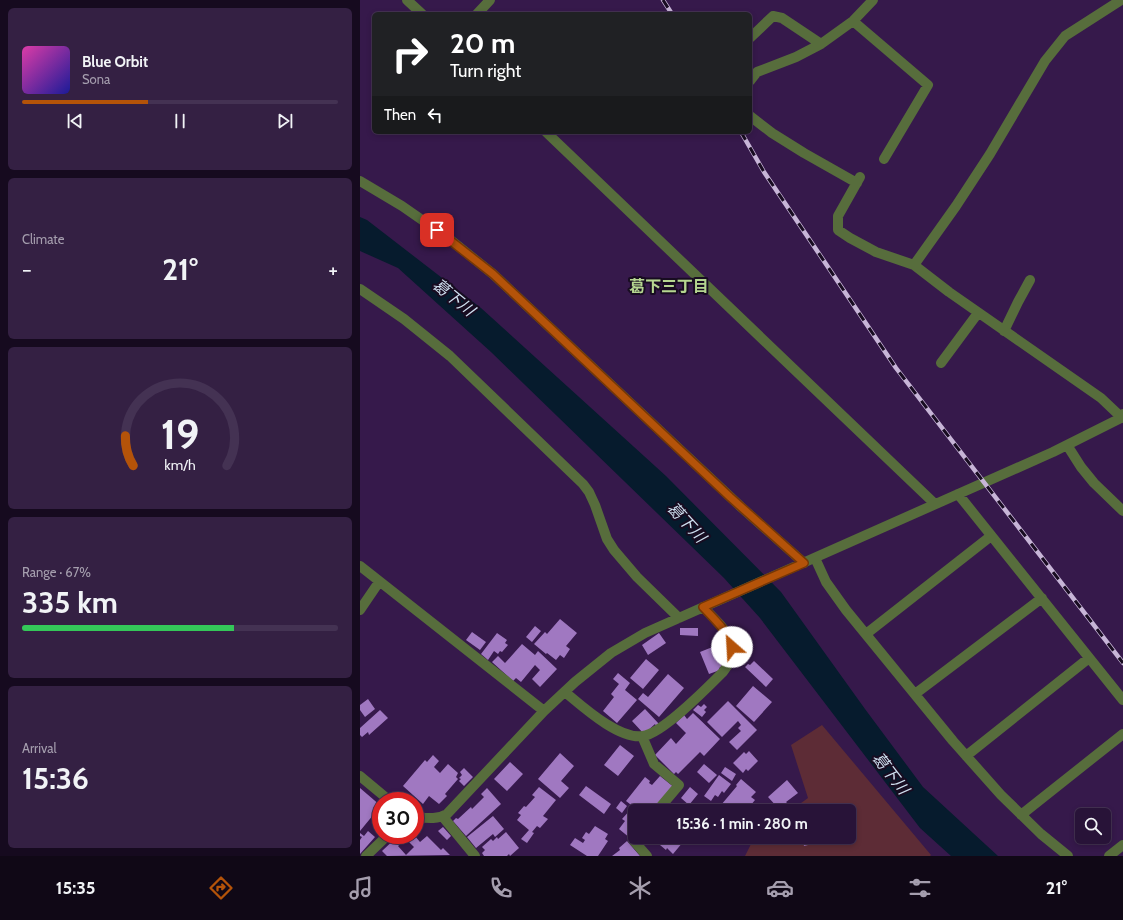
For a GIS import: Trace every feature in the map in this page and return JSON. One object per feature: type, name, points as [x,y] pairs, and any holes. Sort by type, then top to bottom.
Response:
[{"type":"street","points":[[407,0],[420,12]]},
{"type":"street","points":[[479,12],[490,0]]},
{"type":"street","points":[[754,68],[796,57],[821,44],[853,21],[872,0]]},
{"type":"street","points":[[914,265],[956,206],[1045,61],[1065,36],[1121,0]]},
{"type":"street","points":[[752,36],[773,16],[782,18],[821,44]]},
{"type":"street","points":[[853,21],[928,85],[884,159]]},
{"type":"street","points":[[424,817],[443,817],[447,814],[544,711],[596,664],[611,653],[645,633],[1067,445],[1123,416],[1102,398],[978,313],[914,265],[876,252],[838,230],[838,216],[859,180],[804,153],[772,133],[752,118]]},
{"type":"street","points":[[548,134],[935,504]]},
{"type":"street","points":[[360,181],[408,210],[448,238],[493,274],[701,471],[804,563]]},
{"type":"street","points":[[1004,331],[1030,280]]},
{"type":"street","points":[[360,289],[404,319],[450,356],[583,484],[596,505],[607,539],[614,550],[637,576],[679,618]]},
{"type":"street","points":[[941,363],[978,313]]},
{"type":"street","points":[[1067,445],[1081,467],[1094,483],[1123,511]]},
{"type":"street","points":[[958,494],[1123,700]]},
{"type":"street","points":[[866,634],[992,536]]},
{"type":"street","points":[[814,558],[826,582],[846,610],[966,756],[1021,815],[1068,856]]},
{"type":"street","points":[[360,566],[544,711]]},
{"type":"street","points":[[360,610],[379,582]]},
{"type":"street","points":[[915,694],[1042,598]]},
{"type":"street","points":[[565,692],[606,724],[622,732],[634,736],[650,734],[669,722],[729,665],[732,657],[730,638],[703,607]]},
{"type":"street","points":[[966,756],[1089,658]]},
{"type":"street","points":[[1021,815],[1123,734]]},
{"type":"street","points":[[642,736],[654,764],[679,785],[663,804]]},
{"type":"street","points":[[360,776],[379,792]]},
{"type":"street","points":[[443,817],[474,856]]},
{"type":"street","points":[[366,856],[379,844]]},
{"type":"street","points":[[636,844],[647,856]]},
{"type":"street","points":[[1109,856],[1123,845]]},
{"type":"shaded area","points":[[822,725],[931,855],[745,856],[751,844],[856,844],[856,804],[800,804],[808,798],[791,745]]},
{"type":"water","name":"葛下川","points":[[360,217],[367,220],[481,308],[666,476],[781,592],[923,787],[998,856],[951,856],[920,828],[760,618],[724,578],[491,352],[398,268],[360,251]]},
{"type":"building","points":[[560,619],[577,633],[566,646],[570,649],[564,658],[560,655],[556,660],[534,644],[545,632],[547,634]]},
{"type":"building","points":[[535,626],[541,631],[532,642],[526,637]]},
{"type":"building","points":[[680,628],[698,628],[698,636],[680,635]]},
{"type":"building","points":[[472,632],[486,642],[480,650],[466,640]]},
{"type":"building","points":[[497,633],[507,640],[505,643],[508,645],[498,654],[494,651],[488,660],[481,654]]},
{"type":"building","points":[[659,633],[666,643],[648,655],[642,645]]},
{"type":"building","points":[[522,644],[535,655],[538,651],[557,669],[540,687],[532,679],[540,670],[535,665],[521,682],[516,678],[513,681],[492,662],[498,656],[505,663]]},
{"type":"building","points":[[720,644],[726,659],[722,661],[724,665],[719,668],[720,670],[709,674],[700,652]]},
{"type":"building","points":[[646,659],[659,670],[643,689],[630,678]]},
{"type":"building","points":[[754,661],[773,679],[766,687],[745,667]]},
{"type":"building","points":[[618,673],[630,683],[625,690],[637,700],[617,723],[603,711],[614,697],[611,694],[619,684],[613,679]]},
{"type":"building","points":[[668,674],[684,688],[659,717],[638,699],[643,693],[648,697]]},
{"type":"building","points":[[753,686],[772,702],[754,722],[736,706]]},
{"type":"building","points":[[368,699],[375,709],[365,717],[360,710],[360,705]]},
{"type":"building","points":[[728,701],[757,730],[737,750],[729,742],[741,731],[738,728],[741,725],[738,721],[722,737],[707,722]]},
{"type":"building","points":[[704,704],[707,707],[704,710],[706,712],[702,717],[693,710],[698,705],[701,707]]},
{"type":"building","points":[[645,709],[659,724],[656,726],[655,724],[644,734],[632,721]]},
{"type":"building","points":[[380,710],[388,718],[369,735],[368,732],[362,737],[360,735],[360,728]]},
{"type":"building","points":[[693,713],[720,739],[704,756],[700,752],[678,774],[676,772],[674,774],[655,755],[671,738],[676,744],[686,733],[676,723],[684,715],[687,719]]},
{"type":"building","points":[[620,745],[634,756],[618,776],[604,765]]},
{"type":"building","points":[[749,751],[758,761],[748,771],[746,769],[743,773],[733,763],[744,752],[746,754]]},
{"type":"building","points":[[560,753],[574,766],[561,781],[569,788],[560,798],[538,779]]},
{"type":"building","points":[[433,755],[439,761],[434,767],[440,773],[448,764],[458,773],[456,777],[458,779],[445,794],[447,796],[439,804],[429,796],[424,803],[424,792],[410,792],[403,786],[425,760],[427,762]]},
{"type":"building","points":[[510,762],[523,774],[507,791],[494,779]]},
{"type":"building","points":[[704,764],[717,775],[709,783],[697,772]]},
{"type":"building","points":[[725,767],[736,774],[732,781],[721,773]]},
{"type":"building","points":[[464,768],[473,777],[464,786],[459,781],[461,779],[459,778],[462,775],[460,772]]},
{"type":"building","points":[[719,775],[731,784],[724,793],[722,791],[718,797],[715,795],[711,801],[704,796]]},
{"type":"building","points":[[660,776],[675,788],[661,804],[630,804],[626,801],[645,777],[652,785]]},
{"type":"building","points":[[741,779],[756,792],[751,797],[755,800],[752,804],[722,804],[737,786],[736,785]]},
{"type":"building","points":[[787,780],[798,793],[786,802],[788,804],[774,804],[768,797]]},
{"type":"building","points":[[586,786],[611,804],[604,814],[579,795]]},
{"type":"building","points":[[539,787],[556,800],[543,816],[548,819],[540,828],[537,826],[532,832],[534,833],[527,843],[521,839],[529,830],[517,820],[521,815],[518,813],[535,797],[532,795]]},
{"type":"building","points":[[690,787],[698,794],[690,804],[681,798]]},
{"type":"building","points":[[360,788],[372,798],[372,816],[360,831]]},
{"type":"building","points":[[487,788],[501,804],[466,836],[453,821],[456,818],[458,819],[471,807],[472,809],[484,797],[481,794]]},
{"type":"building","points":[[621,801],[627,806],[622,813],[616,808]]},
{"type":"building","points":[[628,812],[628,836],[619,829],[625,821],[622,819]]},
{"type":"building","points":[[493,816],[504,829],[495,837],[493,834],[476,848],[467,837]]},
{"type":"building","points":[[595,826],[608,834],[605,839],[608,841],[598,856],[587,856],[570,845],[575,838],[583,843],[585,840],[582,838],[586,832],[589,834]]},
{"type":"building","points":[[443,827],[451,836],[447,840],[438,831]]},
{"type":"building","points":[[368,831],[372,834],[372,840],[360,854],[360,840],[362,837],[360,836],[360,833],[364,836]]},
{"type":"building","points":[[506,832],[519,848],[510,856],[509,854],[507,856],[484,856],[482,853],[485,850],[482,847],[491,839],[493,841],[497,837],[498,839]]},
{"type":"building","points":[[427,836],[441,850],[443,848],[450,855],[387,856],[382,851],[389,844],[400,844],[398,846],[406,855],[414,847],[411,844],[424,844],[424,839]]},
{"type":"building","points":[[627,841],[628,844],[640,856],[612,856],[620,850],[619,848]]},
{"type":"building","points":[[659,844],[681,844],[673,854],[667,848],[666,850]]},
{"type":"railway","points":[[663,0],[671,12]]},
{"type":"railway","points":[[742,134],[764,172],[896,368],[1123,663]]},
{"type":"district","name":"葛下三丁目","points":[[669,286]]},
{"type":"route","points":[[437,230],[493,274],[730,497],[804,563],[703,607],[730,638],[732,647]]}]
